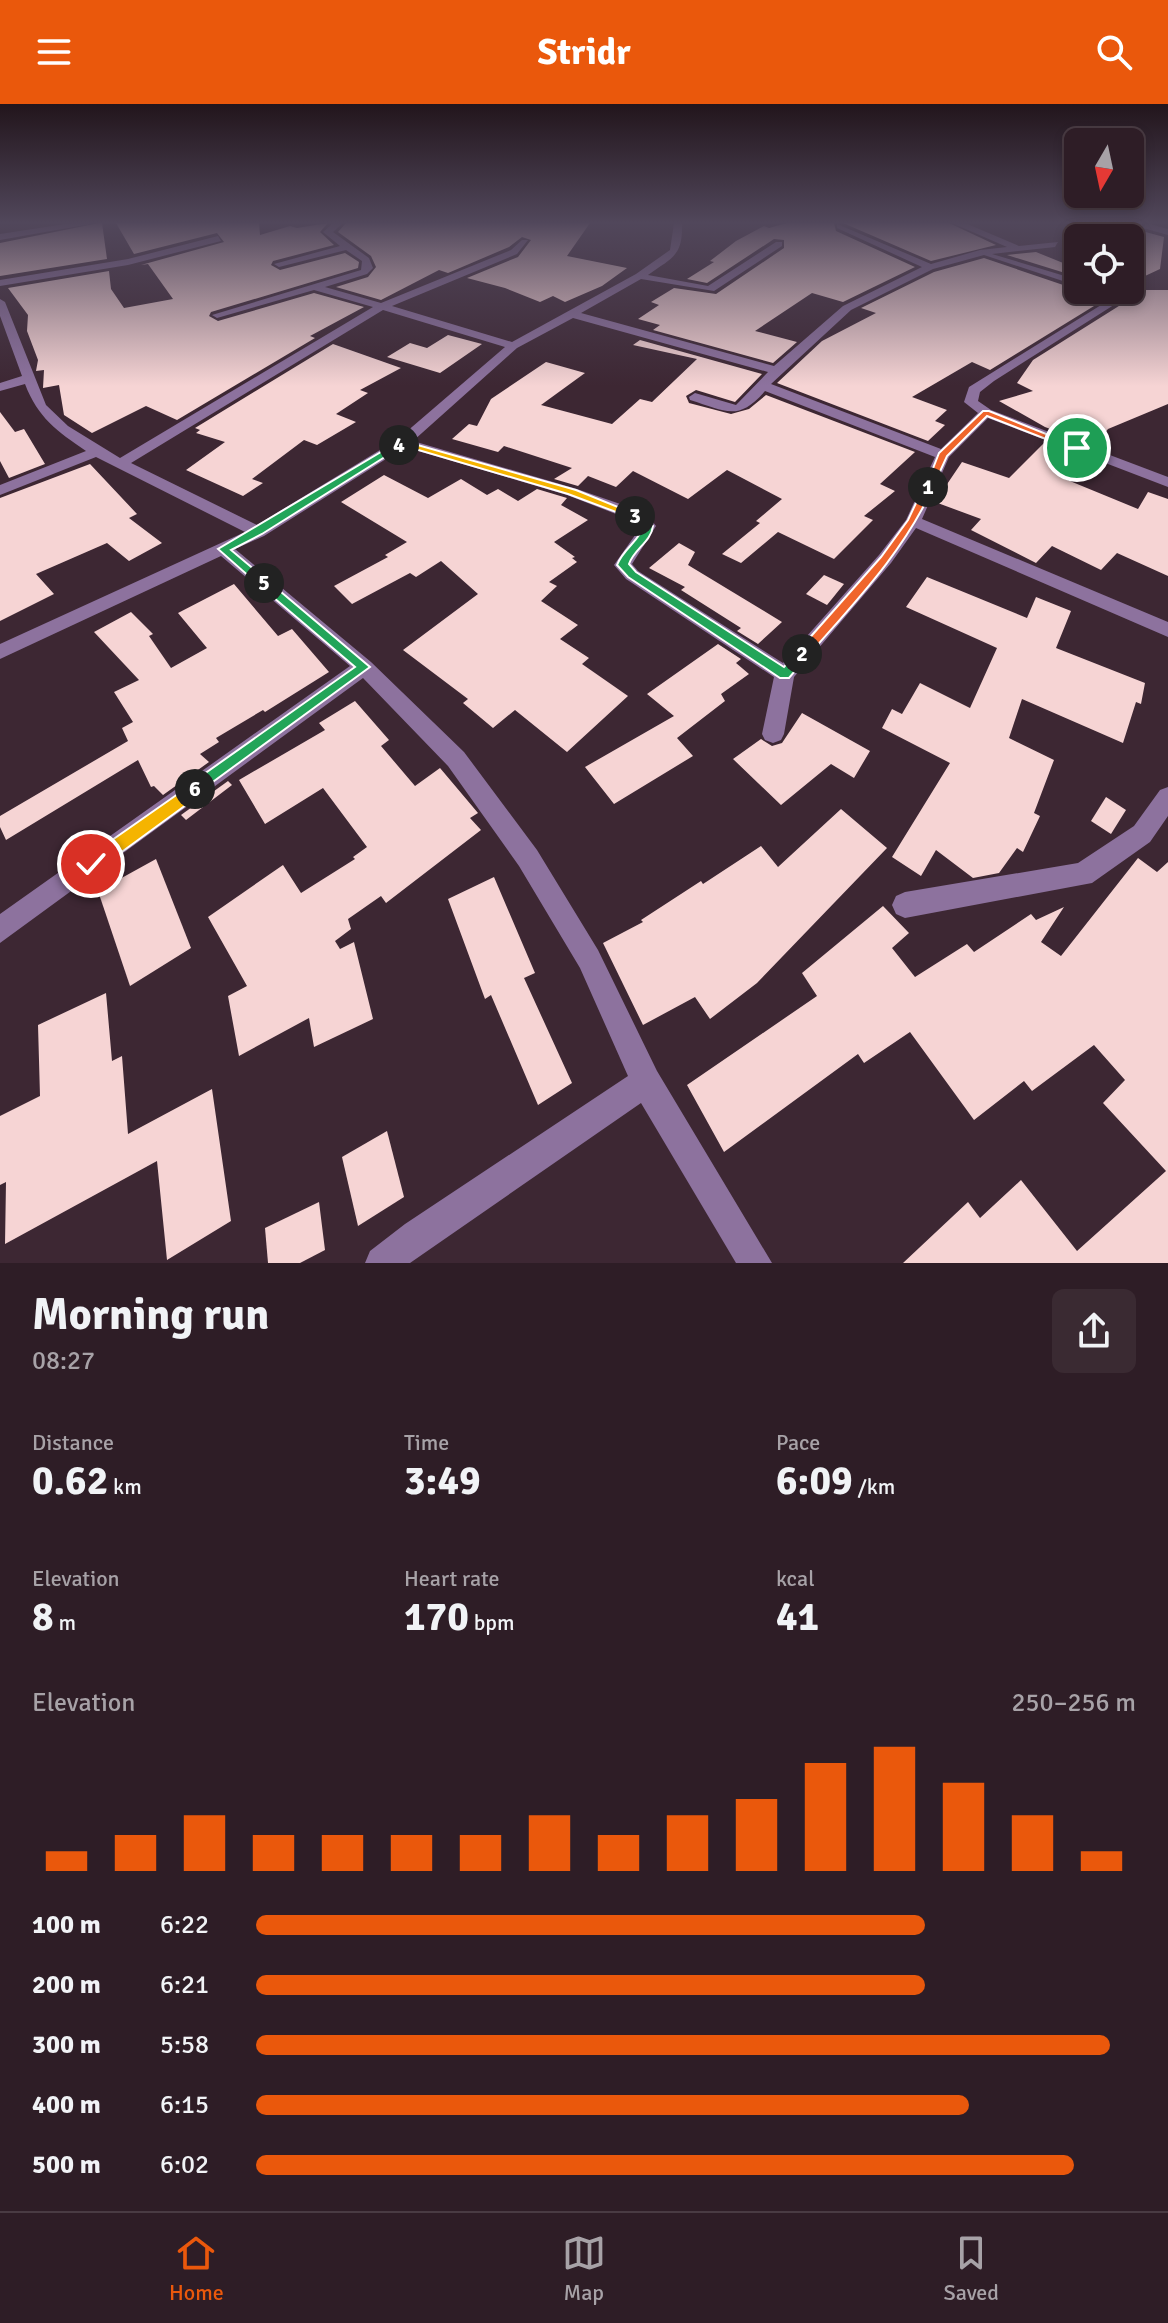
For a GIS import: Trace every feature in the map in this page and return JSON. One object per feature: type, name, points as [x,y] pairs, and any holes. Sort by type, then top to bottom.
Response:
[{"type":"street","points":[[0,283],[36,277]]},
{"type":"street","points":[[217,315],[343,277]]},
{"type":"street","points":[[120,464],[381,307],[453,277]]},
{"type":"street","points":[[0,652],[258,532],[403,442],[513,346],[638,277]]},
{"type":"street","points":[[646,277],[710,289],[728,277]]},
{"type":"street","points":[[695,397],[737,409],[746,405],[776,370],[847,308],[910,277]]},
{"type":"street","points":[[316,287],[513,346]]},
{"type":"street","points":[[0,302],[16,336],[27,379],[40,406],[63,429],[97,452],[258,532]]},
{"type":"street","points":[[1110,304],[974,390],[971,402],[986,413],[1168,482]]},
{"type":"street","points":[[572,314],[776,370]]},
{"type":"street","points":[[0,387],[27,379]]},
{"type":"street","points":[[764,386],[943,455]]},
{"type":"street","points":[[773,734],[785,674],[885,559],[913,521],[943,455],[986,413]]},
{"type":"street","points":[[403,442],[572,492],[640,517],[648,526],[647,534],[628,552],[623,565],[632,575],[785,674]]},
{"type":"street","points":[[0,490],[97,452]]},
{"type":"street","points":[[913,521],[1168,630]]},
{"type":"street","points":[[224,549],[364,667],[456,759],[528,858],[589,959],[646,1082],[755,1263]]},
{"type":"street","points":[[0,930],[364,667]]},
{"type":"street","points":[[905,905],[1083,874],[1142,834],[1168,797]]},
{"type":"street","points":[[382,1263],[417,1236],[646,1082]]},
{"type":"building","points":[[73,277],[110,277],[111,289],[124,308],[173,299],[157,277],[328,277],[211,312],[209,316],[218,321],[314,293],[364,307],[310,336],[315,338],[177,420],[146,406],[92,433],[64,415],[59,385],[43,388],[44,370],[36,371],[38,360],[27,331],[28,315],[8,288]]},
{"type":"building","points":[[368,277],[425,277],[381,300],[336,287]]},
{"type":"building","points":[[614,277],[565,302],[553,296],[540,302],[467,278]]},
{"type":"building","points":[[690,277],[716,277],[707,283],[687,279]]},
{"type":"building","points":[[741,277],[894,277],[843,302],[812,293],[755,331],[797,342],[773,363],[653,330],[660,325],[638,319],[659,305],[651,302],[674,288],[716,294]]},
{"type":"building","points":[[924,277],[1040,277],[1064,285],[1064,304],[1097,304],[990,370],[972,362],[912,397],[947,410],[935,421],[945,425],[928,441],[777,383],[822,341],[876,313],[861,308]]},
{"type":"building","points":[[1144,290],[1168,290],[1168,404],[1108,429],[1095,446],[1045,427],[999,401],[1033,391],[1017,383],[1033,360],[1122,304],[1144,304]]},
{"type":"building","points":[[448,335],[482,344],[440,373],[387,357],[410,343],[427,348]]},
{"type":"building","points":[[640,340],[762,374],[735,402],[696,390],[686,396],[689,403],[731,414],[749,409],[766,395],[915,452],[880,484],[895,491],[864,516],[873,520],[834,559],[778,532],[741,563],[722,554],[760,523],[756,521],[782,499],[727,470],[688,499],[633,471],[616,487],[588,476],[578,486],[554,479],[572,468],[504,446],[498,452],[452,439],[469,424],[477,426],[491,399],[546,362],[585,373],[541,405],[612,424],[640,399],[652,402],[697,359],[633,345]]},
{"type":"building","points":[[333,344],[401,368],[360,390],[368,393],[336,414],[356,422],[317,445],[304,440],[252,479],[263,483],[243,496],[186,470],[225,442],[196,433],[200,430],[195,428]]},
{"type":"building","points":[[0,412],[15,432],[24,429],[45,464],[9,478],[0,461]]},
{"type":"building","points":[[1044,443],[1084,458],[1065,479],[1138,509],[1148,492],[1168,499],[1168,576],[1117,553],[1101,570],[1052,546],[1036,563],[971,530],[981,519],[935,502],[962,462],[1009,478]]},
{"type":"building","points":[[90,464],[137,514],[129,518],[162,543],[129,561],[107,543],[36,574],[54,594],[0,621],[0,498]]},
{"type":"building","points":[[384,475],[428,498],[461,479],[487,495],[498,489],[518,501],[537,489],[567,498],[561,505],[588,520],[554,542],[575,557],[572,558],[577,562],[549,582],[557,586],[541,601],[578,625],[560,639],[589,658],[582,664],[628,696],[567,752],[515,710],[493,728],[463,703],[468,699],[403,650],[478,594],[441,561],[416,577],[410,573],[352,604],[334,586],[388,557],[385,555],[407,542],[341,502]]},
{"type":"building","points":[[679,543],[695,552],[688,565],[782,622],[758,644],[737,631],[741,628],[681,590],[685,587],[649,568]]},
{"type":"building","points":[[824,575],[844,584],[827,605],[806,594]]},
{"type":"building","points":[[927,577],[1027,618],[1036,597],[1071,611],[1056,648],[1145,683],[1141,704],[1136,702],[1123,743],[1022,699],[1009,738],[1054,760],[1034,813],[1040,816],[1023,852],[1017,848],[999,873],[973,878],[936,850],[921,876],[892,857],[950,763],[882,728],[892,709],[902,714],[920,683],[970,708],[997,648],[906,607]]},
{"type":"building","points":[[234,584],[278,636],[292,629],[329,672],[216,738],[219,742],[200,754],[209,762],[163,795],[154,786],[151,787],[138,760],[6,840],[0,827],[0,816],[128,741],[122,728],[133,722],[114,692],[139,680],[94,632],[131,612],[153,634],[149,636],[171,668],[207,648],[178,613]]},
{"type":"building","points":[[718,644],[741,659],[736,663],[749,674],[721,694],[725,701],[677,738],[693,756],[614,804],[585,767],[674,716],[647,694]]},
{"type":"building","points":[[355,701],[389,740],[381,746],[415,786],[440,768],[478,813],[470,818],[481,830],[386,903],[381,896],[348,919],[351,929],[335,941],[340,949],[354,942],[373,1019],[314,1047],[309,1018],[239,1056],[228,996],[247,986],[208,917],[283,865],[301,893],[355,859],[353,857],[367,847],[323,788],[265,824],[239,780],[325,730],[319,723]]},
{"type":"building","points":[[802,713],[870,751],[854,778],[831,764],[781,805],[733,759],[761,739],[772,746],[782,743]]},
{"type":"building","points":[[228,781],[232,785],[186,820],[181,815]]},
{"type":"building","points":[[1106,797],[1126,810],[1111,834],[1091,821]]},
{"type":"building","points":[[841,809],[887,848],[757,983],[710,1019],[695,997],[643,1025],[603,943],[643,922],[641,920],[701,881],[703,884],[761,846],[778,867]]},
{"type":"building","points":[[1138,858],[1157,872],[1168,862],[1168,1263],[903,1263],[968,1202],[980,1218],[1021,1180],[1077,1251],[1166,1171],[1103,1103],[1125,1080],[1094,1045],[1032,1091],[1024,1081],[974,1120],[910,1032],[864,1063],[858,1054],[724,1152],[687,1085],[817,996],[802,973],[883,906],[909,933],[892,948],[915,977],[967,944],[974,952],[1031,914],[1036,920],[1064,907],[1041,942],[1061,956]]},
{"type":"building","points":[[156,859],[191,948],[130,986],[98,891]]},
{"type":"building","points":[[494,877],[535,973],[524,978],[572,1083],[538,1105],[491,995],[485,999],[448,899]]},
{"type":"building","points":[[106,993],[112,1061],[122,1056],[128,1134],[212,1089],[231,1221],[167,1260],[157,1161],[5,1244],[6,1182],[0,1185],[0,1116],[40,1096],[38,1025]]},
{"type":"building","points":[[387,1131],[404,1197],[358,1226],[342,1157]]},
{"type":"building","points":[[319,1202],[325,1250],[300,1263],[268,1263],[265,1228]]},
{"type":"route","points":[[91,864],[364,667],[224,549],[258,532],[403,442],[572,492],[640,517],[648,526],[647,534],[628,552],[623,565],[632,575],[785,674],[885,559],[913,521],[943,455],[986,413],[1077,448]]}]
